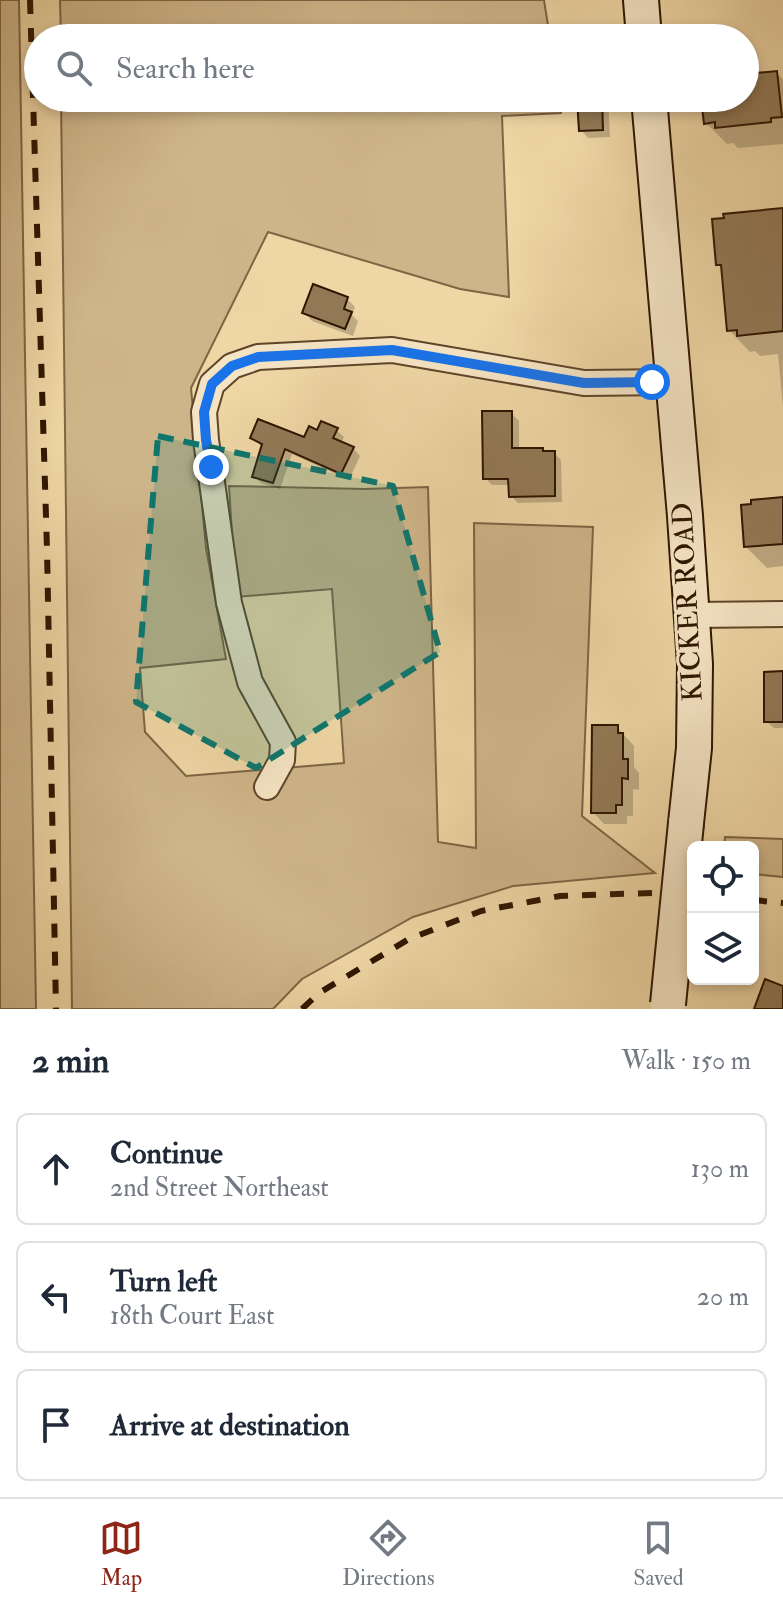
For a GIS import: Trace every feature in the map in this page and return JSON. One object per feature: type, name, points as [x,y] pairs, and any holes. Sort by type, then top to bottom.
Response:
[{"type":"main road","points":[[641,0],[643,24]]},
{"type":"main road","name":"KICKER ROAD","points":[[650,112],[695,664],[694,734],[668,1006]]},
{"type":"street","points":[[267,787],[282,760],[283,742],[250,682],[229,603],[206,440],[204,412],[212,384],[232,366],[258,357],[392,350],[584,383],[673,382]]},
{"type":"street","points":[[692,615],[783,614]]},
{"type":"highlighted area","points":[[158,436],[393,486],[440,652],[256,768],[136,702]]},
{"type":"shaded area","points":[[0,0],[19,0],[36,1009],[0,1009]]},
{"type":"shaded area","points":[[60,0],[544,0],[548,24],[61,24]]},
{"type":"shaded area","points":[[61,112],[561,112],[502,116],[509,297],[460,289],[268,232],[191,388],[206,548],[226,659],[140,668],[145,732],[186,776],[344,763],[332,589],[236,597],[229,486],[428,487],[438,842],[476,848],[474,523],[593,527],[582,816],[655,873],[513,886],[413,917],[302,979],[273,1009],[72,1009]]},
{"type":"shaded area","points":[[725,837],[783,839],[783,877],[759,875],[759,841],[725,841]]},
{"type":"building","points":[[777,71],[782,117],[771,118],[771,122],[715,128],[715,122],[704,124],[703,112],[759,112],[759,73]]},
{"type":"building","points":[[578,112],[602,112],[603,130],[579,131]]},
{"type":"building","points":[[783,208],[783,331],[737,336],[737,330],[727,331],[721,265],[716,265],[712,219],[724,218],[723,214]]},
{"type":"building","points":[[313,284],[348,297],[344,309],[352,312],[345,329],[302,313]]},
{"type":"building","points":[[482,411],[512,411],[512,448],[555,451],[555,496],[509,497],[508,479],[483,479]]},
{"type":"building","points":[[258,419],[304,437],[309,426],[317,430],[321,421],[338,428],[333,438],[354,447],[341,474],[285,449],[273,483],[252,477],[262,444],[250,438]]},
{"type":"building","points":[[783,497],[783,544],[744,547],[741,505],[751,504],[751,500]]},
{"type":"building","points":[[783,671],[783,722],[764,722],[764,672]]},
{"type":"building","points":[[592,725],[618,725],[618,733],[623,733],[623,759],[628,759],[628,779],[622,778],[622,805],[616,805],[616,813],[591,813]]},
{"type":"building","points":[[765,979],[783,986],[783,1009],[754,1009]]},
{"type":"railway","points":[[30,0],[31,24]]},
{"type":"railway","points":[[33,112],[47,549],[56,1009]]},
{"type":"railway","points":[[302,1009],[319,993],[409,939],[481,911],[560,896],[687,893]]},
{"type":"railway","points":[[759,901],[783,903]]},
{"type":"route","points":[[211,467],[204,412],[212,384],[232,366],[258,357],[392,350],[584,383],[652,382]]}]
